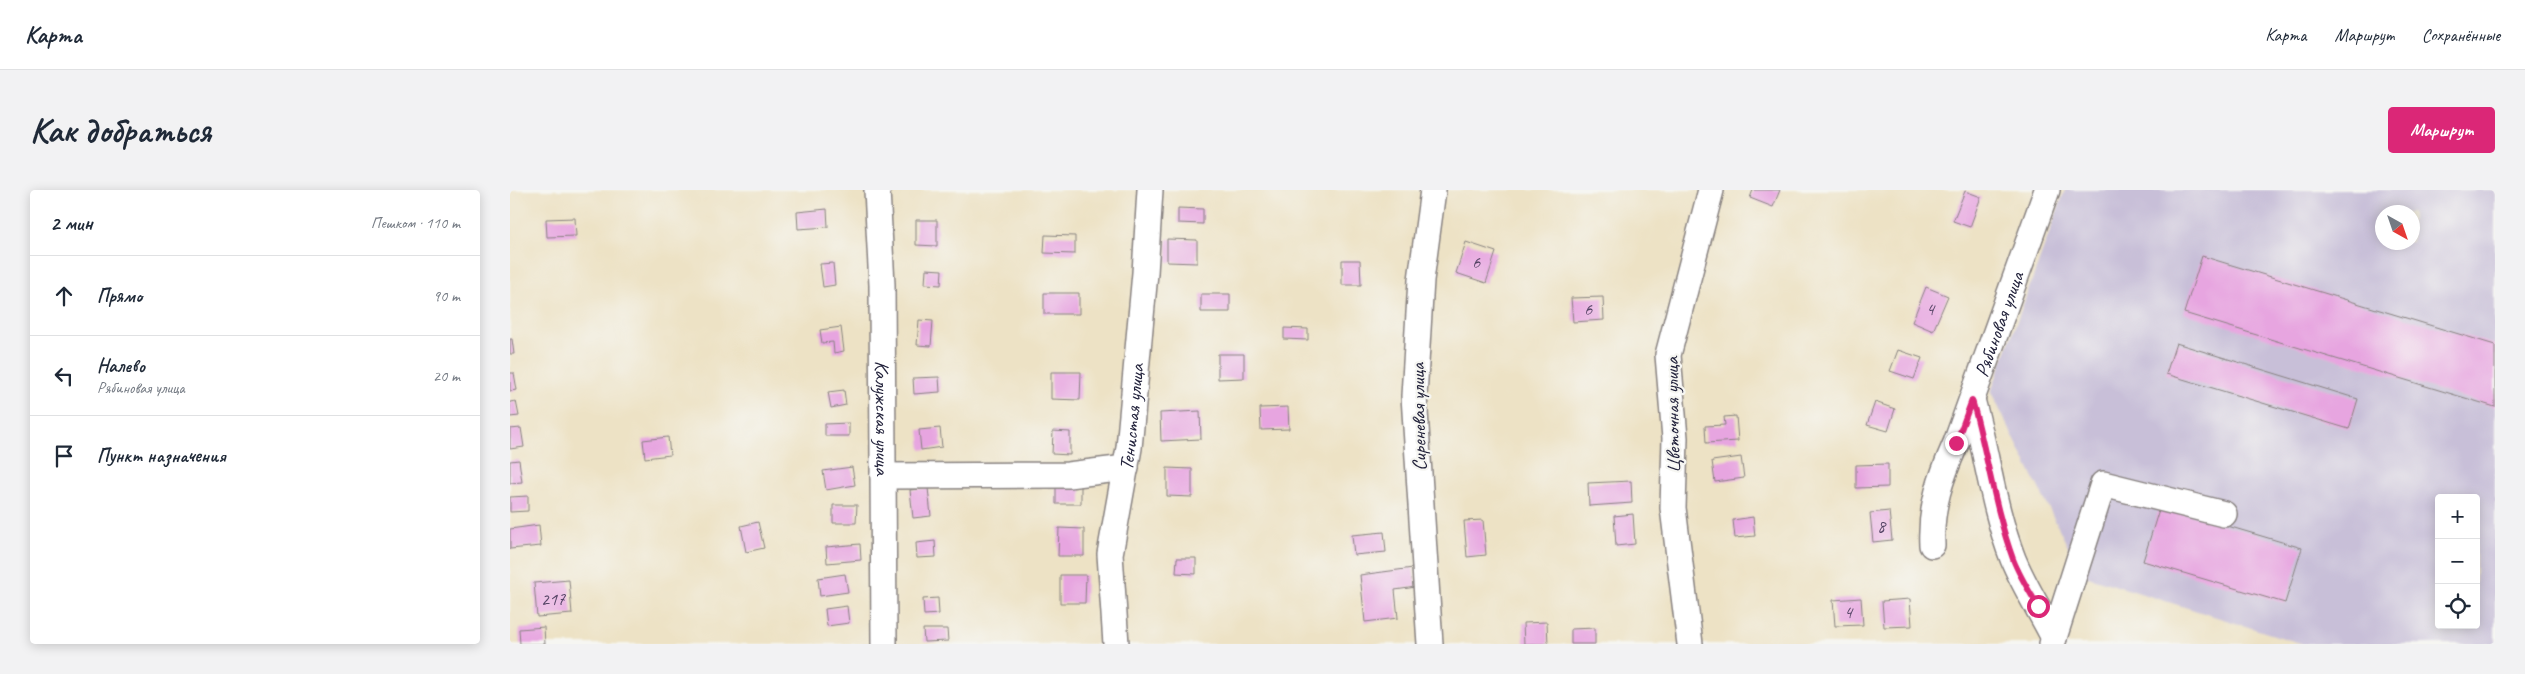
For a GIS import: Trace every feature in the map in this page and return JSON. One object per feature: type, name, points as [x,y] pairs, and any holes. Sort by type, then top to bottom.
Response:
[{"type":"street","name":"Калужская улица","points":[[877,190],[882,285],[884,644]]},
{"type":"street","name":"Тенистая улица","points":[[1116,644],[1110,554],[1126,468],[1145,273],[1150,190]]},
{"type":"street","name":"Сиреневая улица","points":[[1430,644],[1414,396],[1421,280],[1433,190]]},
{"type":"street","name":"Цветочная улица","points":[[1690,644],[1673,508],[1675,438],[1668,356],[1710,190]]},
{"type":"street","name":"Рябиновая улица","points":[[1932,545],[1931,524],[1940,479],[1972,400],[2047,190]]},
{"type":"street","points":[[1972,400],[1981,432],[1994,498],[2013,560],[2053,641]]},
{"type":"street","points":[[883,476],[1068,475],[1126,468]]},
{"type":"street","points":[[2053,641],[2103,484],[2224,514]]},
{"type":"shaded area","points":[[2065,190],[2495,190],[2495,345],[2202,257],[2185,313],[2495,407],[2495,644],[2303,644],[2082,575],[1991,392]],"holes":[[[2176,343],[2358,399],[2349,429],[2166,374]],[[2160,506],[2301,548],[2285,603],[2144,561]]]},
{"type":"building","points":[[1753,190],[1780,190],[1773,207],[1750,198]]},
{"type":"building","points":[[1965,191],[1981,197],[1970,227],[1953,221]]},
{"type":"building","points":[[1178,208],[1203,209],[1203,224],[1178,223]]},
{"type":"building","points":[[827,209],[828,227],[798,229],[797,212]]},
{"type":"building","points":[[575,218],[576,236],[547,237],[546,219]]},
{"type":"building","points":[[916,220],[937,220],[937,246],[916,245]]},
{"type":"building","points":[[1045,235],[1075,236],[1075,254],[1044,253]]},
{"type":"building","points":[[1167,239],[1197,240],[1197,263],[1167,262]]},
{"type":"building","points":[[1466,242],[1496,252],[1486,283],[1456,273]]},
{"type":"building","points":[[2202,256],[2495,345],[2495,407],[2184,313]]},
{"type":"building","points":[[1342,260],[1360,260],[1361,285],[1342,285]]},
{"type":"building","points":[[833,263],[835,285],[823,287],[820,264]]},
{"type":"building","points":[[926,269],[942,270],[941,285],[925,284]]},
{"type":"building","points":[[1926,287],[1948,296],[1933,331],[1912,322]]},
{"type":"building","points":[[1044,293],[1079,293],[1079,314],[1044,314]]},
{"type":"building","points":[[1201,294],[1230,294],[1230,312],[1201,312]]},
{"type":"building","points":[[1603,297],[1604,320],[1573,322],[1571,298]]},
{"type":"building","points":[[919,320],[933,321],[931,346],[917,345]]},
{"type":"building","points":[[841,327],[844,351],[834,353],[833,342],[822,343],[820,330]]},
{"type":"building","points":[[1284,328],[1308,329],[1308,340],[1284,339]]},
{"type":"building","points":[[510,339],[512,339],[514,354],[510,354]]},
{"type":"building","points":[[2176,343],[2358,399],[2349,429],[2166,374]]},
{"type":"building","points":[[1898,350],[1922,358],[1914,379],[1890,371]]},
{"type":"building","points":[[1218,354],[1244,354],[1244,378],[1218,379]]},
{"type":"building","points":[[1051,372],[1081,372],[1080,400],[1051,399]]},
{"type":"building","points":[[510,373],[514,373],[517,390],[510,391]]},
{"type":"building","points":[[939,377],[940,392],[914,394],[913,378]]},
{"type":"building","points":[[844,390],[846,405],[831,408],[828,392]]},
{"type":"building","points":[[516,401],[519,416],[510,417],[510,402]]},
{"type":"building","points":[[1875,402],[1895,409],[1888,431],[1867,425]]},
{"type":"building","points":[[1288,407],[1289,429],[1261,430],[1260,408]]},
{"type":"building","points":[[1200,411],[1201,439],[1161,441],[1160,413]]},
{"type":"building","points":[[1736,416],[1738,441],[1706,443],[1705,426],[1725,425],[1724,417]]},
{"type":"building","points":[[849,423],[849,436],[825,436],[825,424]]},
{"type":"building","points":[[521,428],[524,447],[510,449],[510,429]]},
{"type":"building","points":[[940,428],[942,447],[921,450],[919,430]]},
{"type":"building","points":[[1053,431],[1070,432],[1070,455],[1052,454]]},
{"type":"building","points":[[668,437],[670,455],[645,458],[643,440]]},
{"type":"building","points":[[1741,457],[1744,478],[1715,482],[1712,461]]},
{"type":"building","points":[[519,460],[522,482],[510,483],[510,461]]},
{"type":"building","points":[[1888,464],[1888,487],[1856,488],[1856,465]]},
{"type":"building","points":[[852,467],[855,485],[826,490],[823,471]]},
{"type":"building","points":[[1167,468],[1192,469],[1192,497],[1167,496]]},
{"type":"building","points":[[1631,481],[1632,503],[1589,506],[1588,483]]},
{"type":"building","points":[[1056,486],[1081,486],[1081,504],[1056,504]]},
{"type":"building","points":[[928,488],[931,516],[913,518],[910,490]]},
{"type":"building","points":[[528,496],[528,511],[510,512],[510,497]]},
{"type":"building","points":[[833,505],[857,505],[856,523],[833,523]]},
{"type":"building","points":[[2160,506],[2302,548],[2285,603],[2143,561]]},
{"type":"building","points":[[1889,511],[1892,540],[1873,542],[1870,513]]},
{"type":"building","points":[[1633,514],[1635,544],[1616,546],[1614,516]]},
{"type":"building","points":[[1753,517],[1755,536],[1735,538],[1733,520]]},
{"type":"building","points":[[1483,520],[1486,555],[1467,557],[1464,521]]},
{"type":"building","points":[[758,522],[764,548],[746,552],[741,526]]},
{"type":"building","points":[[539,525],[541,546],[510,549],[510,529]]},
{"type":"building","points":[[1059,528],[1084,529],[1084,556],[1058,556]]},
{"type":"building","points":[[1384,532],[1386,552],[1354,555],[1352,535]]},
{"type":"building","points":[[935,541],[936,557],[917,558],[916,543]]},
{"type":"building","points":[[860,544],[861,560],[827,563],[826,547]]},
{"type":"building","points":[[1177,558],[1196,558],[1196,574],[1176,573]]},
{"type":"building","points":[[1413,568],[1416,587],[1395,590],[1398,618],[1365,622],[1360,575]]},
{"type":"building","points":[[845,574],[848,592],[820,596],[818,578]]},
{"type":"building","points":[[1060,575],[1086,575],[1085,603],[1060,603]]},
{"type":"building","points":[[569,580],[572,614],[537,617],[534,583]]},
{"type":"building","points":[[938,598],[939,614],[924,615],[923,599]]},
{"type":"building","points":[[1861,598],[1863,625],[1835,626],[1833,600]]},
{"type":"building","points":[[1910,599],[1912,626],[1884,627],[1882,601]]},
{"type":"building","points":[[847,606],[849,623],[827,626],[825,609]]},
{"type":"building","points":[[1547,622],[1548,644],[1524,644],[1523,623]]},
{"type":"building","points":[[544,627],[545,644],[520,644],[519,629]]},
{"type":"building","points":[[1595,628],[1595,644],[1571,644],[1571,629]]},
{"type":"building","points":[[923,629],[947,629],[948,641],[924,642]]},
{"type":"route","points":[[1956,443],[1972,400],[1981,432],[1994,498],[2013,560],[2038,606]]}]
